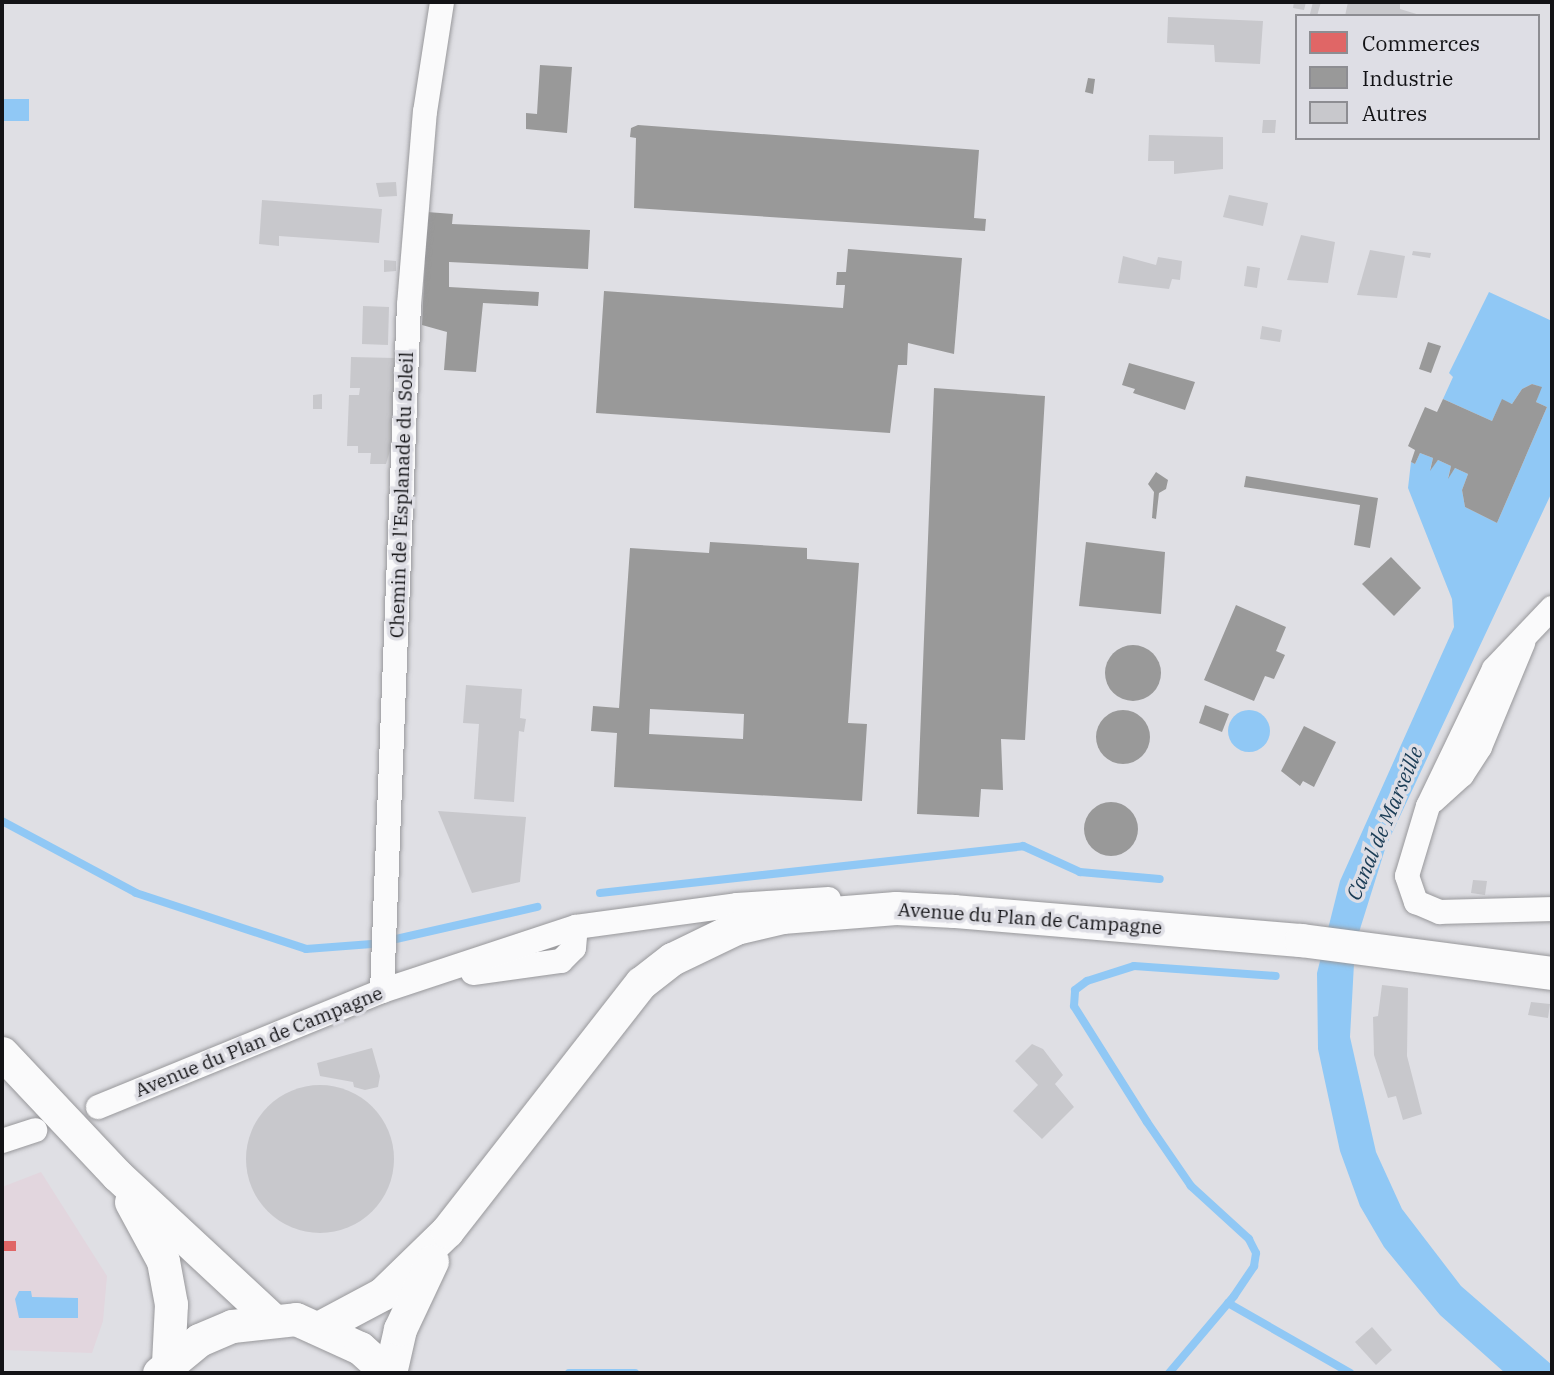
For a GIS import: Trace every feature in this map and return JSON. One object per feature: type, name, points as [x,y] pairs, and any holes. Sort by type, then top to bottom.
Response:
[{"type":"main road","name":"Avenue du Plan de Campagne","points":[[320,1327],[382,1294],[447,1231],[641,983],[672,959],[736,928],[782,917],[896,908],[1318,942],[1552,973]]},
{"type":"main road","name":"Avenue du Plan de Campagne","points":[[1373,948],[1552,957]]},
{"type":"main road","points":[[2,1053],[117,1175],[273,1320]]},
{"type":"main road","points":[[117,1175],[163,1261],[171,1304],[164,1369]]},
{"type":"main road","name":"Avenue du Plan de Campagne","points":[[389,1373],[411,1302],[447,1231]]},
{"type":"main road","points":[[164,1369],[199,1340],[235,1325],[296,1319],[320,1327],[360,1349],[389,1373]]},
{"type":"street","name":"Chemin de l'Esplanade du Soleil","points":[[382,991],[409,305],[425,112],[442,2]]},
{"type":"street","points":[[1552,608],[1494,669],[1428,806],[1407,876],[1416,902],[1453,914],[1552,909]]},
{"type":"street","name":"Avenue du Plan de Campagne","points":[[98,1107],[382,991],[421,979],[561,961],[574,948],[576,927],[796,899],[896,908]]},
{"type":"street","points":[[2,1141],[35,1130]]},
{"type":"shaded area","points":[[41,1172],[107,1276],[103,1321],[92,1353],[2,1350],[2,1187]]},
{"type":"water","points":[[2,99],[29,99],[29,121],[2,121]]},
{"type":"water","name":"Canal de Marseille","points":[[1489,292],[1552,321],[1552,492],[1386,846],[1355,945],[1350,1037],[1376,1152],[1402,1209],[1461,1286],[1552,1365],[1552,1373],[1505,1373],[1440,1315],[1384,1247],[1360,1206],[1340,1151],[1318,1049],[1317,973],[1340,881],[1454,627],[1452,599],[1408,488],[1411,462],[1415,464],[1420,453],[1433,458],[1430,470],[1438,460],[1451,466],[1448,478],[1455,468],[1468,474],[1462,490],[1465,507],[1497,523],[1547,407],[1536,402],[1541,387],[1532,384],[1522,389],[1512,404],[1502,400],[1492,421],[1443,399],[1453,377],[1449,373]]},
{"type":"water","points":[[1249,710],[1264,716],[1270,731],[1264,746],[1249,752],[1234,746],[1228,731],[1234,716]]},
{"type":"water","points":[[19,1291],[31,1291],[32,1297],[78,1298],[78,1318],[19,1318],[15,1299]]},
{"type":"building: Commerces","points":[[2,1241],[16,1241],[16,1251],[2,1251]]},
{"type":"building: Industrie","points":[[540,65],[572,67],[567,133],[526,129],[526,113],[537,114]]},
{"type":"building: Industrie","points":[[1088,78],[1095,79],[1093,94],[1085,92]]},
{"type":"building: Industrie","points":[[638,125],[979,150],[974,218],[986,219],[985,231],[634,208],[636,138],[630,137],[631,128]]},
{"type":"building: Industrie","points":[[427,212],[453,214],[452,224],[590,230],[588,269],[449,262],[449,287],[539,292],[538,306],[483,303],[476,372],[444,370],[447,332],[422,325]]},
{"type":"building: Industrie","points":[[848,249],[962,258],[954,354],[908,343],[907,365],[898,365],[890,433],[596,413],[604,291],[843,308],[845,285],[836,285],[837,272],[846,272]]},
{"type":"building: Industrie","points":[[1428,342],[1441,346],[1431,373],[1419,369]]},
{"type":"building: Industrie","points":[[1129,363],[1195,382],[1185,410],[1133,393],[1135,389],[1122,385]]},
{"type":"building: Industrie","points":[[1532,384],[1542,387],[1536,402],[1547,407],[1497,523],[1465,507],[1462,490],[1468,474],[1455,468],[1448,479],[1451,466],[1438,460],[1430,471],[1433,458],[1420,453],[1415,464],[1411,462],[1415,450],[1408,446],[1425,407],[1437,412],[1443,399],[1492,421],[1502,399],[1512,404],[1522,389]]},
{"type":"building: Industrie","points":[[934,388],[1045,396],[1025,740],[1001,739],[1003,790],[981,789],[979,817],[917,814]]},
{"type":"building: Industrie","points":[[1156,472],[1168,480],[1166,489],[1159,493],[1156,519],[1152,518],[1154,492],[1148,484]]},
{"type":"building: Industrie","points":[[1246,476],[1378,498],[1370,548],[1354,545],[1360,505],[1244,487]]},
{"type":"building: Industrie","points":[[710,542],[807,548],[807,559],[859,563],[848,723],[867,724],[862,801],[614,787],[617,733],[591,731],[593,706],[619,708],[630,548],[709,553]],"holes":[[[650,709],[744,714],[743,739],[649,734]]]},
{"type":"building: Industrie","points":[[1086,542],[1165,552],[1161,614],[1079,606]]},
{"type":"building: Industrie","points":[[1391,557],[1421,588],[1394,616],[1362,584]]},
{"type":"building: Industrie","points":[[1236,605],[1286,627],[1276,651],[1285,655],[1274,679],[1265,676],[1254,701],[1204,680]]},
{"type":"building: Industrie","points":[[1133,645],[1144,647],[1153,653],[1159,662],[1159,684],[1153,693],[1144,699],[1133,701],[1122,699],[1113,693],[1107,684],[1105,673],[1107,662],[1113,653],[1122,647]]},
{"type":"building: Industrie","points":[[1205,705],[1229,714],[1222,732],[1199,723]]},
{"type":"building: Industrie","points":[[1123,710],[1142,718],[1150,737],[1142,756],[1123,764],[1104,756],[1096,737],[1104,718]]},
{"type":"building: Industrie","points":[[1304,726],[1336,742],[1314,787],[1303,781],[1300,786],[1281,771]]},
{"type":"building: Industrie","points":[[1111,802],[1130,810],[1138,829],[1130,848],[1111,856],[1092,848],[1084,829],[1092,810]]},
{"type":"building: Autres","points":[[1294,2],[1306,2],[1304,10],[1293,8]]},
{"type":"building: Autres","points":[[1313,2],[1321,2],[1318,14],[1310,14]]},
{"type":"building: Autres","points":[[1348,2],[1400,2],[1400,9],[1416,14],[1345,14]]},
{"type":"building: Autres","points":[[1168,17],[1263,21],[1260,64],[1215,62],[1214,45],[1167,43]]},
{"type":"building: Autres","points":[[1263,120],[1276,120],[1275,133],[1262,133]]},
{"type":"building: Autres","points":[[1149,135],[1223,137],[1223,169],[1174,174],[1174,161],[1148,161]]},
{"type":"building: Autres","points":[[396,182],[397,196],[379,197],[376,183]]},
{"type":"building: Autres","points":[[1229,195],[1268,203],[1263,226],[1223,217]]},
{"type":"building: Autres","points":[[262,200],[382,209],[379,243],[279,236],[279,246],[259,244]]},
{"type":"building: Autres","points":[[1301,235],[1335,242],[1328,283],[1287,280]]},
{"type":"building: Autres","points":[[1370,250],[1405,256],[1397,298],[1357,295]]},
{"type":"building: Autres","points":[[1413,251],[1431,253],[1430,258],[1412,255]]},
{"type":"building: Autres","points":[[1123,256],[1156,265],[1158,257],[1182,261],[1180,280],[1172,279],[1169,289],[1118,283]]},
{"type":"building: Autres","points":[[384,260],[396,261],[396,271],[384,272]]},
{"type":"building: Autres","points":[[1247,266],[1260,268],[1257,288],[1244,286]]},
{"type":"building: Autres","points":[[363,306],[389,307],[388,345],[362,344]]},
{"type":"building: Autres","points":[[1262,326],[1282,330],[1280,342],[1260,339]]},
{"type":"building: Autres","points":[[351,357],[395,358],[392,444],[386,464],[370,464],[371,453],[358,453],[358,446],[347,446],[349,395],[359,395],[360,388],[350,388]]},
{"type":"building: Autres","points":[[322,394],[322,409],[313,409],[313,395]]},
{"type":"building: Autres","points":[[466,685],[522,689],[520,718],[526,719],[524,732],[519,731],[514,802],[474,799],[479,724],[463,723]]},
{"type":"building: Autres","points":[[438,811],[526,817],[520,882],[472,893]]},
{"type":"building: Autres","points":[[1473,880],[1487,881],[1485,895],[1471,893]]},
{"type":"building: Autres","points":[[1382,985],[1408,988],[1407,1056],[1422,1114],[1403,1120],[1396,1096],[1388,1098],[1374,1055],[1373,1017],[1378,1016]]},
{"type":"building: Autres","points":[[1531,1002],[1550,1004],[1548,1018],[1528,1015]]},
{"type":"building: Autres","points":[[1032,1044],[1043,1049],[1063,1075],[1055,1084],[1074,1107],[1042,1139],[1013,1111],[1038,1085],[1015,1061]]},
{"type":"building: Autres","points":[[372,1048],[380,1076],[378,1087],[365,1090],[354,1087],[353,1082],[320,1076],[317,1063]]},
{"type":"building: Autres","points":[[320,1085],[348,1091],[372,1107],[388,1131],[394,1159],[388,1187],[372,1211],[348,1227],[320,1233],[292,1227],[268,1211],[252,1187],[246,1159],[252,1131],[268,1107],[292,1091]]},
{"type":"building: Autres","points":[[1372,1327],[1392,1350],[1376,1365],[1355,1342]]},
{"type":"waterway","points":[[2,821],[136,893],[306,949],[372,944]]},
{"type":"waterway","points":[[600,893],[1023,846],[1080,872],[1160,879]]},
{"type":"waterway","points":[[396,939],[537,907]]},
{"type":"waterway","points":[[1169,1373],[1234,1296],[1254,1266],[1256,1253],[1249,1239],[1191,1186],[1074,1006],[1075,990],[1087,981],[1134,966],[1276,976]]},
{"type":"waterway","points":[[1228,1303],[1350,1373]]},
{"type":"waterway","points":[[569,1373],[635,1373]]}]
